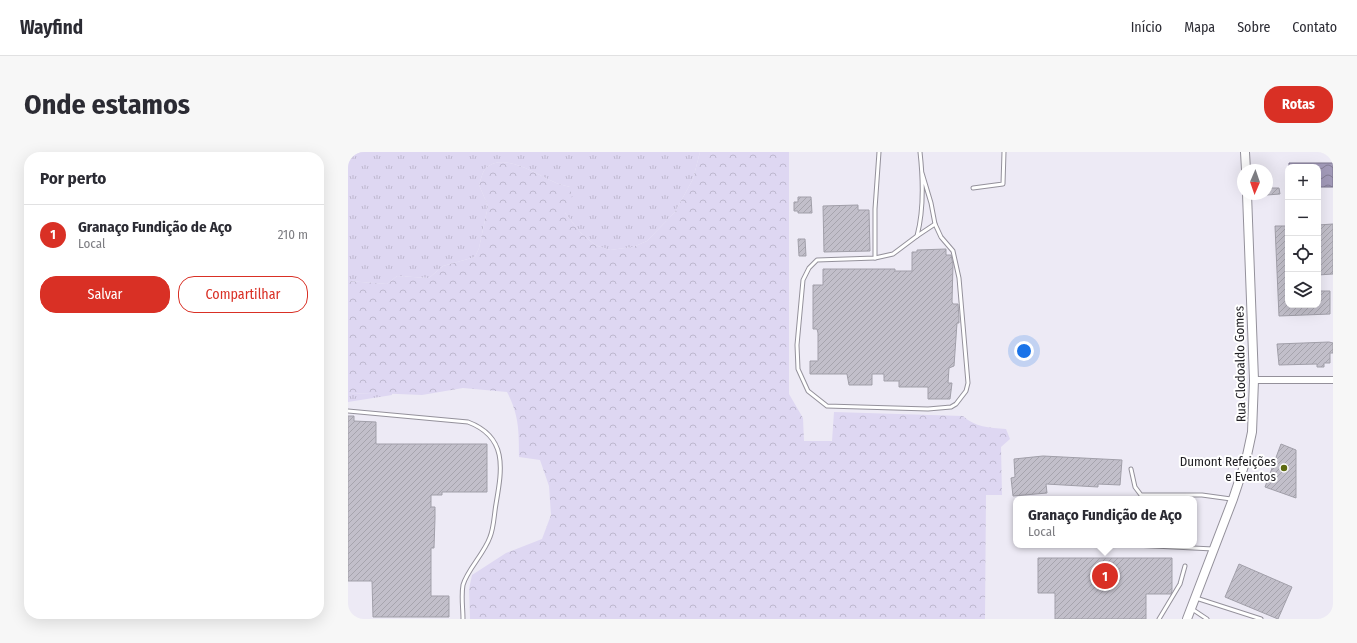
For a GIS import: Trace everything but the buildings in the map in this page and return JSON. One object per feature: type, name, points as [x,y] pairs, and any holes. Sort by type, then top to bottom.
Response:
[{"type":"main road","points":[[1246,152],[1246,164]]},
{"type":"main road","name":"Rua Clodoaldo Gomes","points":[[1187,619],[1233,499],[1250,445],[1254,420],[1254,380],[1247,200]]},
{"type":"street","points":[[1254,380],[1333,380]]},
{"type":"lane","points":[[875,258],[875,209],[879,152]]},
{"type":"lane","points":[[917,236],[920,220],[922,173],[920,152]]},
{"type":"lane","points":[[973,188],[998,186],[1003,184],[1004,152]]},
{"type":"lane","points":[[922,173],[931,203],[935,224],[941,237],[953,251],[960,278],[968,383],[966,391],[956,404],[951,407],[928,409],[827,406],[808,391],[798,369],[798,345],[803,280],[808,268],[817,260],[875,258],[893,254],[935,224]]},
{"type":"lane","points":[[348,411],[468,422],[481,426],[491,435],[501,461],[499,486],[490,536],[481,557],[468,574],[463,585],[463,619]]},
{"type":"lane","points":[[1131,469],[1135,487],[1141,495],[1202,495],[1233,499]]},
{"type":"lane","points":[[1194,548],[1214,549]]},
{"type":"lane","points":[[1159,619],[1180,584],[1185,566]]},
{"type":"lane","points":[[1195,598],[1261,619]]},
{"type":"lane","points":[[1190,609],[1201,614],[1207,619]]},
{"type":"lane","points":[[1244,619],[1247,614]]},
{"type":"green space","points":[[348,152],[700,152],[693,179],[675,212],[647,241],[633,247],[610,250],[595,245],[581,233],[565,213],[570,187],[554,182],[528,169],[510,163],[501,162],[493,164],[486,168],[479,185],[488,206],[479,248],[475,257],[443,266],[429,278],[397,276],[387,284],[348,281]]},
{"type":"green space","points":[[700,152],[789,152],[789,394],[803,418],[804,441],[832,441],[834,412],[963,416],[977,425],[1006,429],[1010,439],[1001,447],[1002,495],[986,495],[985,619],[470,619],[469,589],[472,575],[506,553],[542,539],[551,515],[549,486],[540,460],[519,457],[518,423],[514,408],[507,392],[463,388],[422,395],[374,393],[348,394],[348,281],[387,284],[397,276],[429,278],[443,266],[475,257],[479,248],[488,206],[479,185],[486,168],[501,162],[510,163],[528,169],[554,182],[570,187],[573,204],[565,213],[581,233],[595,245],[610,250],[633,247],[647,241],[675,212],[693,179]]},
{"type":"green space","points":[[392,393],[392,395],[348,402],[348,394]]},
{"type":"water","points":[[1333,163],[1333,187],[1321,187],[1321,164],[1289,164]]},
{"type":"place","name":"Dumont Refeições e Eventos","points":[[1284,468]]},
{"type":"place","name":"Granaço Fundição de Aço","points":[[1105,576]]}]
